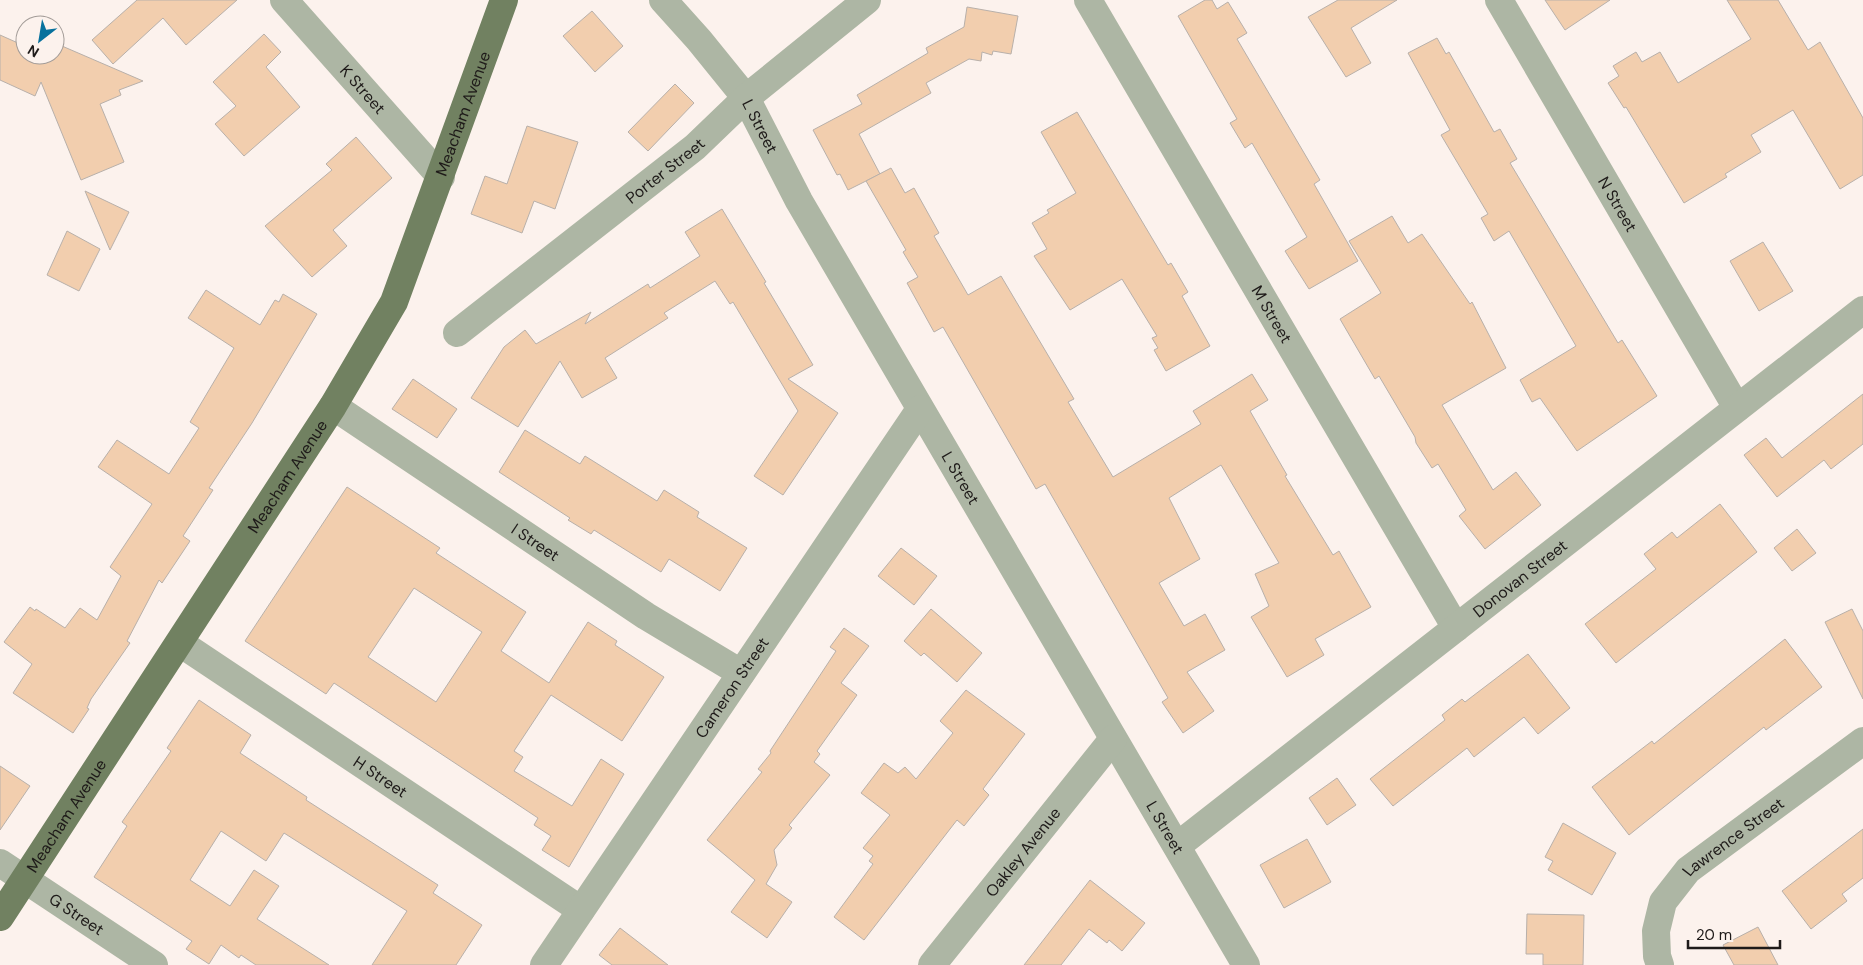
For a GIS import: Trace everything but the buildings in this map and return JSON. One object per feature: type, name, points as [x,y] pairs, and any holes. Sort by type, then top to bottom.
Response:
[{"type":"main road","name":"Meacham Avenue","points":[[0,917],[333,406],[394,302],[504,0]]},
{"type":"street","name":"K Street","points":[[284,0],[441,177]]},
{"type":"street","name":"L Street","points":[[663,0],[699,40],[746,98],[799,201],[1246,965]]},
{"type":"street","name":"Porter Street","points":[[457,333],[695,147],[746,98],[867,0]]},
{"type":"street","name":"M Street","points":[[1088,0],[1456,628]]},
{"type":"street","name":"N Street","points":[[1499,0],[1737,408]]},
{"type":"street","name":"Donovan Street","points":[[1177,846],[1863,310]]},
{"type":"street","name":"I Street","points":[[333,406],[646,616],[741,673]]},
{"type":"street","name":"Cameron Street","points":[[544,965],[920,409]]},
{"type":"street","name":"H Street","points":[[180,643],[581,910]]},
{"type":"street","name":"Oakley Avenue","points":[[932,965],[1113,739]]},
{"type":"street","name":"Lawrence Street","points":[[1660,965],[1657,956],[1656,931],[1664,902],[1688,870],[1863,741]]},
{"type":"street","name":"G Street","points":[[0,863],[154,965]]}]
